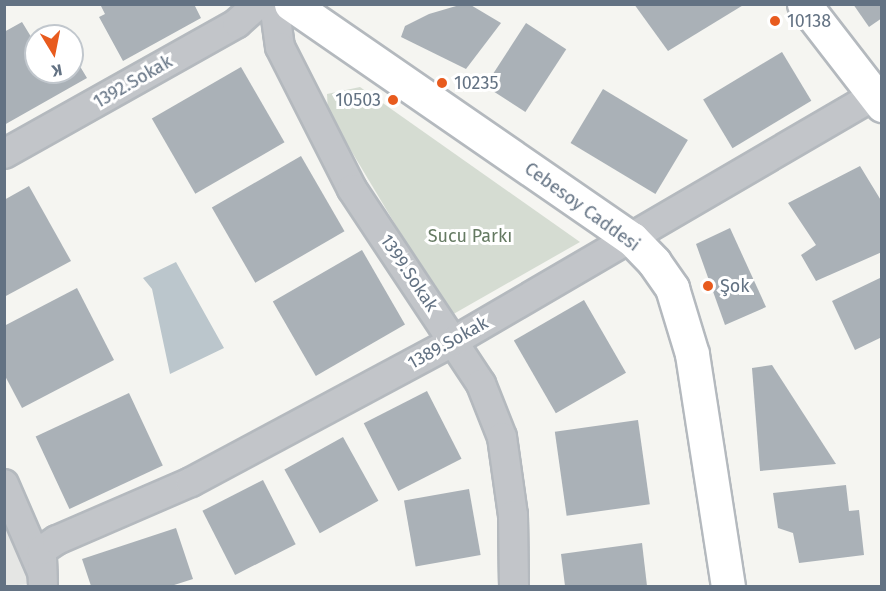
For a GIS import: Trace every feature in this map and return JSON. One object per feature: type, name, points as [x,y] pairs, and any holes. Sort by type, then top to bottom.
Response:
[{"type":"main road","name":"Cebesoy Caddesi","points":[[291,4],[632,239],[654,262],[672,288],[682,317],[696,377],[728,586]]},
{"type":"main road","points":[[804,4],[878,100]]},
{"type":"street","name":"1392.Sokak","points":[[4,154],[237,23],[258,4]]},
{"type":"street","name":"1399.Sokak","points":[[274,4],[280,47],[352,189],[481,384],[502,437],[513,515],[514,586]]},
{"type":"street","name":"1389.Sokak","points":[[42,579],[42,550],[57,540],[191,482],[454,341],[878,100]]},
{"type":"street","points":[[4,484],[42,579]]},
{"type":"shaded area","points":[[176,262],[224,348],[170,374],[152,289],[143,278]]},
{"type":"shaded area","points":[[4,524],[30,584],[5,586]]},
{"type":"green space","name":"Sucu Parkı","points":[[360,87],[580,242],[450,316],[328,112],[327,94]]},
{"type":"building","points":[[100,4],[194,4],[201,18],[123,61],[99,17],[105,14]]},
{"type":"building","points":[[469,4],[501,23],[466,69],[401,37],[405,26],[429,14]]},
{"type":"building","points":[[634,4],[745,4],[668,51]]},
{"type":"building","points":[[853,4],[882,4],[882,18],[869,27]]},
{"type":"building","points":[[22,22],[24,25],[24,84],[76,84],[4,125],[4,32]]},
{"type":"building","points":[[526,23],[566,49],[525,112],[485,86]]},
{"type":"building","points":[[782,52],[811,101],[732,148],[703,99]]},
{"type":"building","points":[[241,67],[284,142],[195,194],[152,118]]},
{"type":"building","points":[[603,89],[688,140],[655,194],[571,143]]},
{"type":"building","points":[[301,156],[345,231],[255,283],[212,208]]},
{"type":"building","points":[[860,166],[882,202],[882,252],[816,281],[801,255],[816,245],[788,203]]},
{"type":"building","points":[[29,186],[71,261],[4,297],[4,200]]},
{"type":"building","points":[[730,228],[766,307],[725,325],[696,244]]},
{"type":"building","points":[[362,250],[405,324],[316,376],[273,302]]},
{"type":"building","points":[[882,277],[882,337],[855,350],[832,301]]},
{"type":"building","points":[[77,288],[114,360],[22,408],[4,374],[4,326]]},
{"type":"building","points":[[584,300],[626,373],[556,413],[514,340]]},
{"type":"building","points":[[772,365],[836,464],[760,471],[752,368]]},
{"type":"building","points":[[427,391],[462,459],[398,491],[364,423]]},
{"type":"building","points":[[129,393],[163,466],[69,509],[36,437]]},
{"type":"building","points":[[638,420],[650,504],[567,516],[555,432]]},
{"type":"building","points":[[343,437],[378,501],[320,533],[284,469]]},
{"type":"building","points":[[263,480],[296,544],[235,575],[202,511]]},
{"type":"building","points":[[846,485],[849,511],[859,510],[864,555],[799,563],[793,533],[778,528],[773,493]]},
{"type":"building","points":[[469,489],[481,555],[416,566],[404,500]]},
{"type":"building","points":[[176,528],[193,579],[171,586],[91,586],[82,559]]},
{"type":"building","points":[[642,543],[647,586],[565,586],[561,554]]},
{"type":"place","name":"10138","points":[[775,21]]},
{"type":"place","name":"10235","points":[[442,83]]},
{"type":"place","name":"10503","points":[[393,100]]},
{"type":"place","name":"Şok","points":[[708,286]]}]
